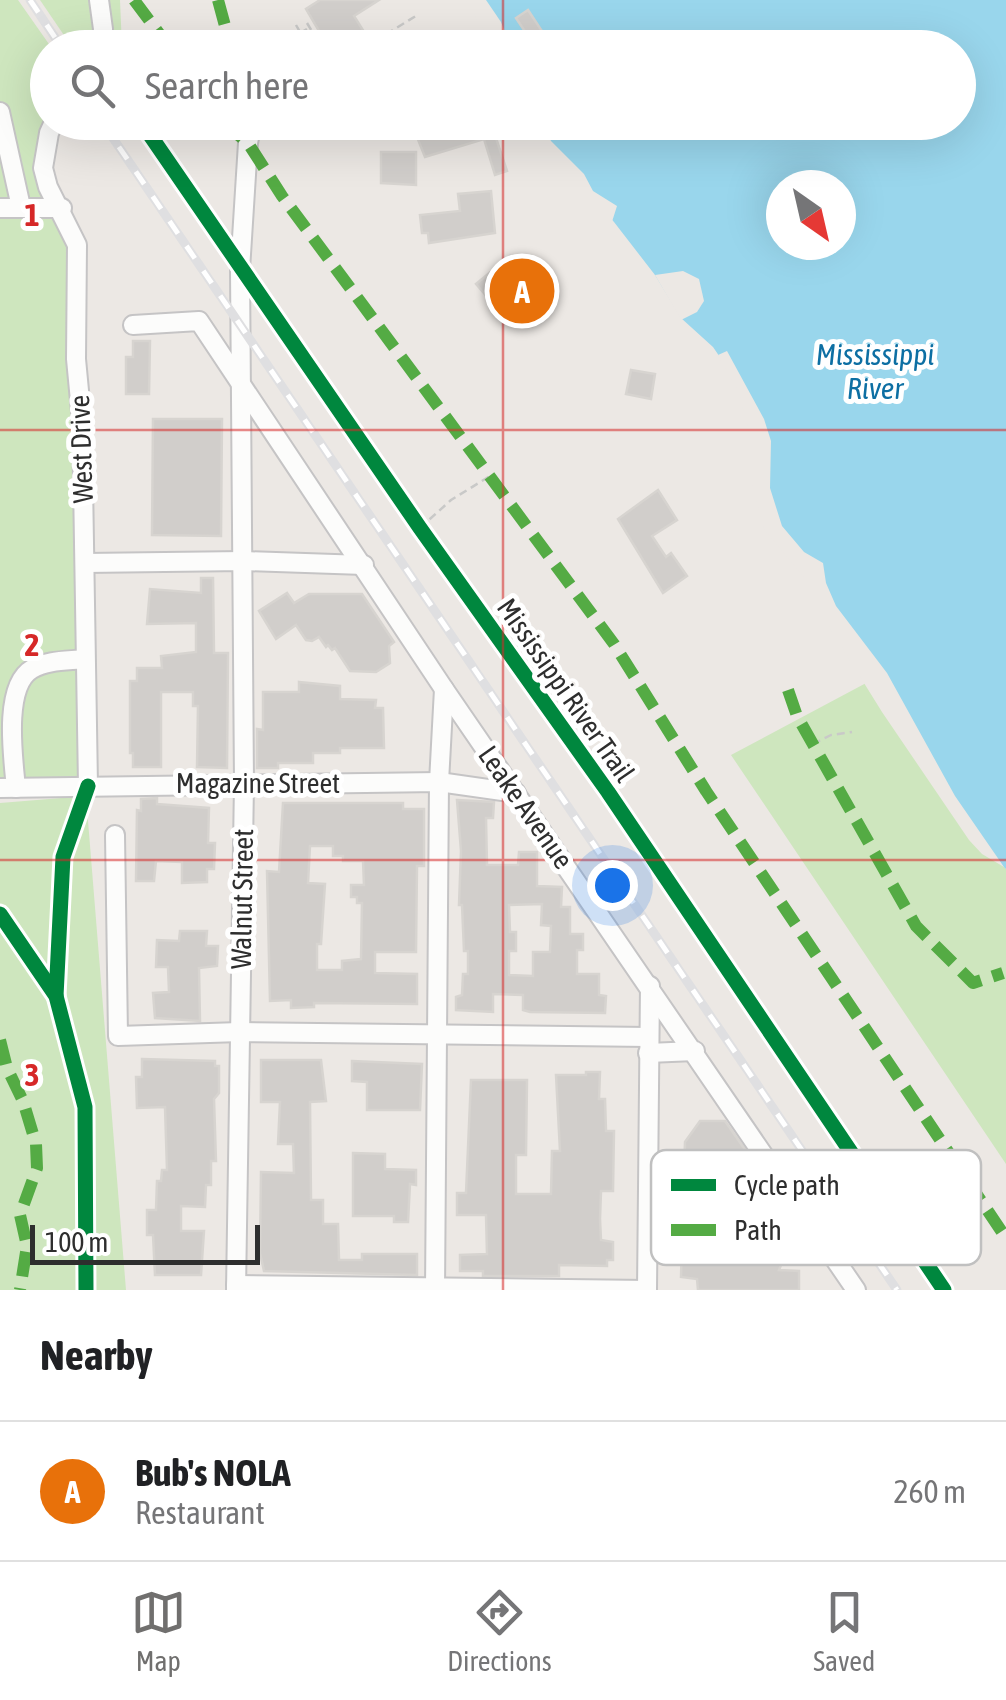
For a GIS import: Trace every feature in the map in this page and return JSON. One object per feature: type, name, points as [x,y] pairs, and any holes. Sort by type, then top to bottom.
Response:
[{"type":"street","points":[[98,0],[102,30]]},
{"type":"street","points":[[0,112],[5,153],[22,207]]},
{"type":"street","name":"West Drive","points":[[47,140],[43,168],[48,187],[62,208],[77,245],[76,360],[82,422],[88,786]]},
{"type":"street","name":"Walnut Street","points":[[236,1288],[244,783],[240,270],[249,140]]},
{"type":"street","points":[[0,208],[62,208]]},
{"type":"street","name":"Leake Avenue","points":[[133,325],[199,321],[444,688],[762,1150]]},
{"type":"street","points":[[85,564],[244,560],[364,564]]},
{"type":"street","points":[[8,788],[13,696],[18,682],[30,670],[46,663],[85,659]]},
{"type":"street","points":[[434,1288],[439,782],[444,688]]},
{"type":"street","name":"Magazine Street","points":[[8,788],[439,782],[516,793]]},
{"type":"street","points":[[114,834],[118,1036],[240,1032],[438,1035],[648,1045],[695,1051]]},
{"type":"street","points":[[236,1288],[647,1290],[650,986]]},
{"type":"street","name":"Leake Avenue","points":[[839,1265],[856,1290]]},
{"type":"path","points":[[394,30],[420,14]]},
{"type":"path","points":[[298,29],[310,21],[313,30]]},
{"type":"path","points":[[298,29],[308,30]]},
{"type":"path","points":[[420,528],[451,500],[490,476]]},
{"type":"path","points":[[408,512],[430,543]]},
{"type":"path","points":[[813,744],[830,735],[852,732]]},
{"type":"green space","points":[[0,0],[18,0],[39,30],[30,30],[30,140],[46,140],[43,168],[77,245],[80,776],[0,782]]},
{"type":"green space","points":[[40,0],[120,0],[121,30],[60,30]]},
{"type":"green space","points":[[868,682],[975,841],[1006,869],[1006,1164],[731,755]]},
{"type":"green space","points":[[86,796],[126,1290],[0,1290],[0,803]]},
{"type":"water","name":"Mississippi River","points":[[470,0],[1006,0],[1006,869],[975,841],[809,577],[767,530],[756,441],[743,391],[713,347],[681,318],[655,275],[541,140],[976,140],[976,30],[488,30]]},
{"type":"pier","points":[[465,0],[486,0],[504,30],[484,30]]},
{"type":"pier","points":[[533,140],[550,140],[584,174],[593,191],[617,206],[610,228],[549,164]]},
{"type":"pier","points":[[683,271],[699,279],[704,301],[697,312],[681,320],[655,275]]},
{"type":"pier","points":[[727,351],[764,419],[771,441],[770,488],[782,526],[804,552],[823,563],[836,606],[887,673],[955,796],[1004,867],[982,854],[969,840],[882,712],[828,625],[804,577],[764,529],[751,480],[751,440],[739,393],[718,355]]},
{"type":"building","points":[[320,0],[379,0],[354,16],[363,30],[318,30],[306,9]]},
{"type":"building","points":[[528,10],[541,30],[524,30],[516,18]]},
{"type":"building","points":[[418,140],[481,140],[425,157]]},
{"type":"building","points":[[484,140],[497,140],[507,171],[495,175]]},
{"type":"building","points":[[381,152],[416,152],[416,185],[381,183]]},
{"type":"building","points":[[491,191],[495,233],[429,243],[428,233],[422,233],[420,215],[460,211],[458,194]]},
{"type":"building","points":[[510,256],[524,273],[489,299],[476,284]]},
{"type":"building","points":[[133,341],[150,341],[149,394],[126,394],[126,357],[133,357]]},
{"type":"building","points":[[631,370],[655,374],[651,399],[626,394]]},
{"type":"building","points":[[153,419],[222,419],[221,536],[152,535]]},
{"type":"building","points":[[658,490],[677,520],[652,536],[666,557],[671,553],[687,576],[663,593],[618,519]]},
{"type":"building","points":[[201,578],[213,578],[214,653],[228,653],[227,768],[197,767],[198,706],[193,706],[193,692],[161,692],[161,767],[133,767],[130,681],[137,681],[137,668],[162,668],[161,656],[196,652],[196,623],[147,624],[150,589],[201,593]]},
{"type":"building","points":[[287,593],[294,603],[309,594],[362,594],[394,642],[389,646],[390,663],[376,672],[350,671],[335,648],[326,647],[319,637],[306,640],[296,625],[276,639],[259,611]]},
{"type":"building","points":[[299,682],[340,686],[340,699],[376,700],[375,708],[383,708],[384,748],[340,748],[340,753],[313,753],[313,763],[278,763],[278,768],[257,768],[257,729],[263,730],[263,692],[299,692]]},
{"type":"building","points":[[157,798],[157,804],[209,808],[208,843],[215,843],[214,869],[207,869],[207,882],[182,883],[182,862],[156,861],[154,881],[136,881],[137,810],[141,811],[141,799]]},
{"type":"building","points":[[457,800],[494,802],[493,818],[486,818],[487,865],[518,865],[519,852],[537,852],[537,886],[562,887],[561,907],[570,907],[570,934],[583,934],[583,950],[577,950],[577,974],[599,974],[599,995],[606,996],[605,1013],[530,1012],[523,1010],[523,995],[493,994],[493,1012],[456,1010],[456,997],[462,995],[463,974],[468,974],[459,905],[461,851]],"holes":[[[542,904],[541,925],[551,926],[550,952],[533,952],[533,976],[509,975],[509,951],[516,951],[516,932],[510,932],[509,905]]]},
{"type":"building","points":[[283,803],[403,803],[403,809],[424,809],[424,866],[417,866],[416,952],[375,952],[375,973],[417,974],[417,1004],[314,1003],[314,1007],[291,1008],[291,1000],[270,1001],[267,871],[279,872]],"holes":[[[310,846],[333,846],[333,856],[343,856],[343,861],[363,861],[364,885],[351,885],[351,897],[362,903],[361,959],[342,961],[342,970],[317,970],[325,884],[308,883]]]},
{"type":"building","points":[[180,931],[207,931],[206,946],[218,946],[217,966],[199,968],[200,1021],[155,1018],[153,993],[169,992],[168,967],[156,967],[157,940],[179,941]]},
{"type":"building","points":[[142,1059],[215,1061],[215,1066],[219,1066],[219,1093],[214,1099],[216,1161],[211,1161],[211,1185],[206,1185],[205,1207],[181,1206],[181,1231],[204,1231],[201,1275],[155,1275],[153,1235],[147,1235],[147,1210],[156,1210],[157,1181],[161,1181],[162,1170],[167,1170],[165,1107],[137,1108],[136,1077],[142,1077]]},
{"type":"building","points":[[261,1060],[321,1060],[326,1101],[310,1102],[311,1200],[323,1200],[323,1224],[338,1224],[339,1260],[362,1260],[362,1254],[417,1254],[417,1275],[264,1271],[260,1253],[261,1172],[294,1173],[293,1144],[278,1144],[280,1102],[261,1102]]},
{"type":"building","points":[[352,1061],[422,1064],[420,1110],[367,1110],[367,1082],[352,1081]]},
{"type":"building","points":[[600,1072],[599,1099],[605,1099],[606,1131],[614,1131],[613,1191],[601,1191],[600,1219],[601,1240],[613,1242],[613,1260],[607,1260],[607,1266],[559,1265],[559,1276],[483,1276],[483,1271],[460,1271],[460,1255],[487,1254],[486,1215],[457,1215],[457,1193],[466,1193],[471,1080],[527,1080],[526,1155],[516,1155],[516,1194],[551,1194],[552,1151],[560,1151],[556,1075]]},
{"type":"building","points":[[700,1121],[725,1121],[745,1150],[685,1150],[685,1142]]},
{"type":"building","points":[[353,1153],[385,1154],[385,1169],[416,1170],[416,1185],[410,1184],[408,1222],[394,1222],[394,1216],[353,1216]]},
{"type":"building","points":[[681,1265],[781,1265],[779,1270],[799,1271],[799,1290],[698,1290],[697,1279],[681,1277]]},
{"type":"railway","points":[[30,0],[50,30]]},
{"type":"railway","points":[[114,140],[802,1150]]},
{"type":"railway","points":[[880,1265],[897,1290]]},
{"type":"marked path","points":[[134,0],[156,30]]},
{"type":"marked path","points":[[218,0],[226,30]]},
{"type":"marked path","points":[[244,140],[614,644],[706,791],[947,1150]]},
{"type":"marked path","points":[[788,690],[797,716],[916,926],[973,983],[1003,973]]},
{"type":"marked path","points":[[0,1040],[36,1144],[37,1168],[20,1215],[27,1246],[20,1290]]},
{"type":"marked path","points":[[981,1201],[1006,1238]]},
{"type":"cycle path","name":"Mississippi River Trail","points":[[153,140],[420,528],[608,792],[850,1150]]},
{"type":"cycle path","points":[[56,996],[63,857],[88,786]]},
{"type":"cycle path","points":[[0,914],[56,996],[85,1107],[86,1290]]},
{"type":"cycle path","name":"Mississippi River Trail","points":[[927,1265],[944,1290]]},
{"type":"place","name":"Bub's NOLA","points":[[522,291]]}]
